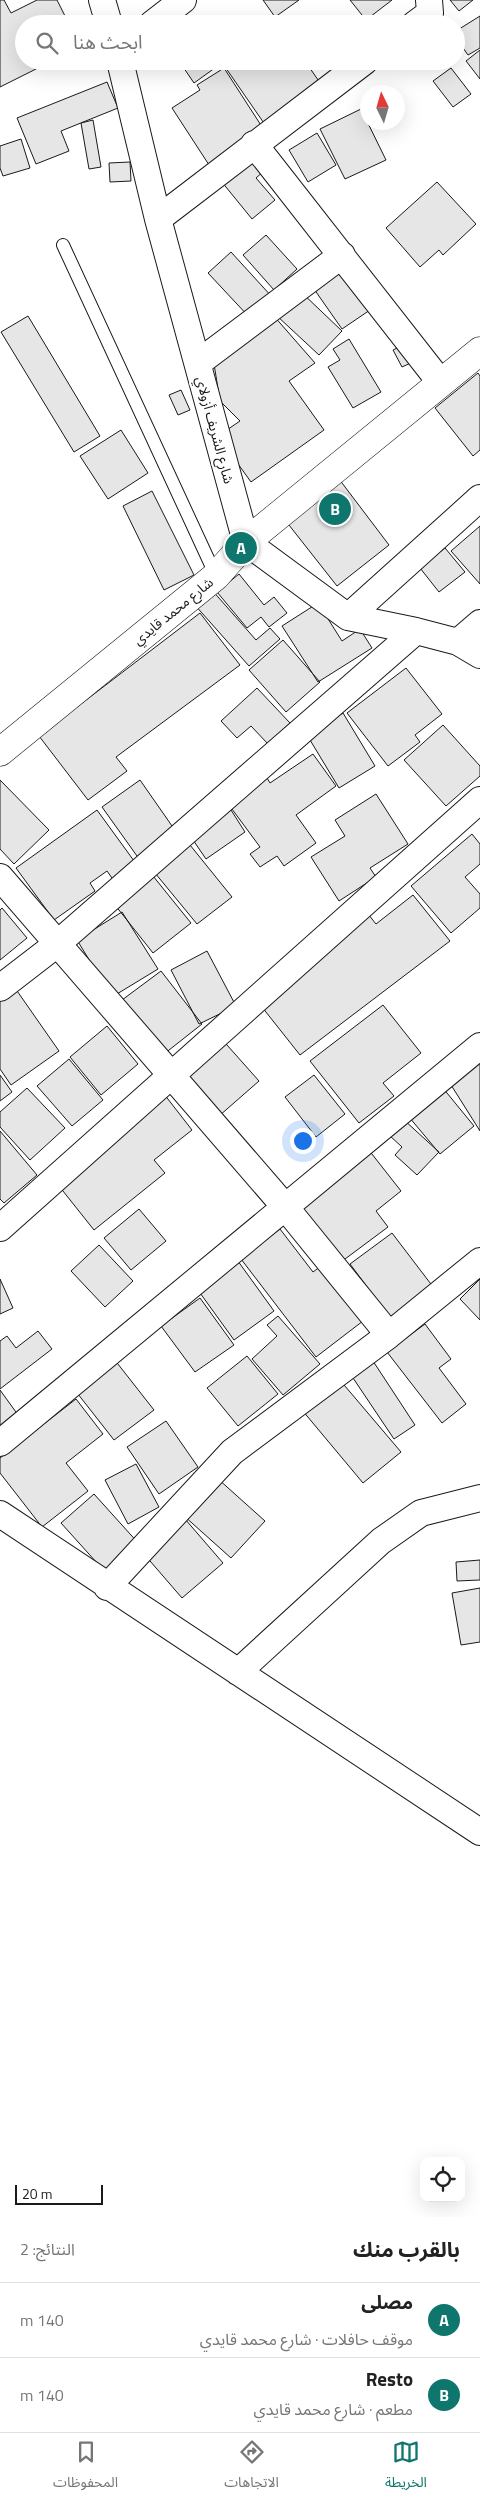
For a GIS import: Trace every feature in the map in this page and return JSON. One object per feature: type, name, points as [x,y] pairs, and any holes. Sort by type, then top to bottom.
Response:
[{"type":"main road","name":"شارع محمد قايدي","points":[[0,752],[216,576],[246,542],[480,351]]},
{"type":"street","points":[[102,0],[106,15]]},
{"type":"street","points":[[164,15],[183,0]]},
{"type":"street","points":[[426,15],[430,12],[429,0]]},
{"type":"street","name":"شارع الشريف أزولاي","points":[[122,70],[158,219],[246,542]]},
{"type":"street","points":[[158,219],[353,70]]},
{"type":"street","points":[[254,144],[441,383]]},
{"type":"street","points":[[198,364],[342,255]]},
{"type":"street","points":[[348,617],[480,498]]},
{"type":"street","points":[[246,542],[348,617],[416,631],[469,648],[480,623]]},
{"type":"street","points":[[0,988],[57,944],[416,631]]},
{"type":"street","points":[[0,1228],[171,1073],[480,800]]},
{"type":"street","points":[[0,877],[286,1208],[389,1335]]},
{"type":"street","points":[[0,1443],[480,1046]]},
{"type":"street","points":[[107,1587],[232,1452],[389,1335],[480,1261]]},
{"type":"street","points":[[238,1672],[381,1541],[421,1514],[480,1498]]},
{"type":"street","points":[[0,1514],[107,1587],[480,1832]]},
{"type":"lane","points":[[64,245],[216,576]]},
{"type":"building","points":[[0,0],[4,0],[11,13],[37,0],[57,0],[64,15],[15,15],[15,70],[34,70],[0,87]]},
{"type":"building","points":[[263,0],[299,0],[278,15],[274,15]]},
{"type":"building","points":[[350,0],[392,0],[372,15],[362,15]]},
{"type":"building","points":[[450,0],[473,0],[459,11]]},
{"type":"building","points":[[177,9],[181,15],[169,15]]},
{"type":"building","points":[[480,16],[480,48],[468,55],[465,51],[465,25]]},
{"type":"building","points":[[480,50],[480,79],[466,61]]},
{"type":"building","points":[[185,70],[212,70],[194,83]]},
{"type":"building","points":[[221,70],[225,70],[266,133],[211,168],[172,108],[200,90],[197,85]]},
{"type":"building","points":[[227,70],[311,70],[325,90],[268,129]]},
{"type":"building","points":[[448,70],[453,70],[471,94],[453,107],[433,81]]},
{"type":"building","points":[[107,82],[118,108],[61,131],[69,151],[36,164],[17,118]]},
{"type":"building","points":[[360,109],[360,130],[371,130],[386,160],[345,179],[320,129]]},
{"type":"building","points":[[93,120],[101,167],[89,169],[81,123]]},
{"type":"building","points":[[317,133],[336,165],[308,182],[289,150]]},
{"type":"building","points":[[21,139],[30,168],[3,176],[0,168],[0,146]]},
{"type":"building","points":[[247,151],[264,171],[256,178],[275,200],[252,219],[217,176]]},
{"type":"building","points":[[130,162],[131,181],[110,182],[109,163]]},
{"type":"building","points":[[437,182],[476,224],[443,255],[439,250],[420,267],[386,228]]},
{"type":"building","points":[[266,235],[297,269],[274,290],[243,255]]},
{"type":"building","points":[[231,252],[273,298],[251,319],[208,273]]},
{"type":"building","points":[[342,270],[370,310],[342,329],[314,289]]},
{"type":"building","points":[[300,291],[342,331],[319,355],[276,315]]},
{"type":"building","points":[[273,315],[315,363],[289,381],[324,430],[251,482],[218,436],[240,421],[220,401],[214,364]]},
{"type":"building","points":[[28,316],[100,436],[74,452],[1,332]]},
{"type":"building","points":[[349,339],[381,392],[353,408],[328,367],[340,360],[333,349]]},
{"type":"building","points":[[405,344],[413,362],[402,367],[393,350]]},
{"type":"building","points":[[478,373],[480,376],[480,450],[473,456],[435,408]]},
{"type":"building","points":[[181,390],[190,410],[178,415],[169,395]]},
{"type":"building","points":[[121,430],[148,473],[108,499],[80,456]]},
{"type":"building","points":[[339,479],[389,545],[337,586],[285,520]]},
{"type":"building","points":[[152,491],[194,575],[164,590],[123,506]]},
{"type":"building","points":[[480,526],[480,584],[451,551]]},
{"type":"building","points":[[445,548],[465,572],[439,592],[420,568]]},
{"type":"building","points":[[239,574],[264,605],[274,597],[287,613],[269,627],[261,617],[247,628],[217,592]]},
{"type":"building","points":[[211,589],[256,640],[270,628],[280,639],[249,666],[194,604]]},
{"type":"building","points":[[318,603],[342,641],[360,629],[372,648],[318,682],[282,626]]},
{"type":"building","points":[[200,613],[240,665],[116,757],[127,771],[88,800],[39,736]]},
{"type":"building","points":[[283,640],[320,682],[286,712],[249,670]]},
{"type":"building","points":[[406,668],[442,714],[415,735],[420,742],[388,766],[347,713]]},
{"type":"building","points":[[257,688],[290,723],[268,744],[251,726],[237,738],[221,721]]},
{"type":"building","points":[[343,713],[375,766],[339,788],[307,735]]},
{"type":"building","points":[[443,725],[480,766],[480,776],[446,806],[404,760]]},
{"type":"building","points":[[313,754],[336,786],[296,815],[316,843],[284,866],[277,856],[260,867],[250,854],[260,847],[229,805],[267,778],[270,783]]},
{"type":"building","points":[[0,780],[49,830],[14,864],[0,849]]},
{"type":"building","points":[[140,780],[179,836],[142,863],[102,807]]},
{"type":"building","points":[[376,794],[408,844],[370,868],[376,877],[339,901],[311,857],[345,836],[335,820]]},
{"type":"building","points":[[97,810],[137,865],[114,881],[107,871],[90,883],[95,891],[54,920],[16,868]]},
{"type":"building","points":[[231,810],[245,832],[206,859],[191,837]]},
{"type":"building","points":[[472,834],[480,844],[480,864],[465,877],[480,894],[480,908],[451,933],[411,886]]},
{"type":"building","points":[[190,845],[232,897],[197,924],[155,873]]},
{"type":"building","points":[[153,876],[191,923],[153,953],[115,905]]},
{"type":"building","points":[[413,895],[450,941],[300,1055],[258,1002],[368,914],[376,924]]},
{"type":"building","points":[[2,908],[27,938],[0,960],[0,910]]},
{"type":"building","points":[[122,912],[158,969],[112,997],[77,940]]},
{"type":"building","points":[[207,951],[236,1006],[199,1024],[171,970]]},
{"type":"building","points":[[161,971],[202,1024],[164,1054],[122,1000]]},
{"type":"building","points":[[15,988],[59,1051],[11,1085],[0,1069],[0,999]]},
{"type":"building","points":[[383,1005],[421,1053],[383,1083],[394,1096],[359,1123],[310,1061]]},
{"type":"building","points":[[107,1026],[138,1064],[101,1095],[70,1057]]},
{"type":"building","points":[[219,1036],[259,1081],[219,1116],[180,1070]]},
{"type":"building","points":[[480,1056],[480,1131],[446,1077]]},
{"type":"building","points":[[69,1059],[103,1100],[72,1126],[37,1086]]},
{"type":"building","points":[[0,1075],[12,1092],[0,1101]]},
{"type":"building","points":[[314,1075],[345,1114],[316,1137],[285,1097]]},
{"type":"building","points":[[438,1082],[474,1126],[440,1154],[404,1111]]},
{"type":"building","points":[[27,1088],[65,1128],[30,1160],[0,1127],[0,1112]]},
{"type":"building","points":[[164,1094],[192,1130],[154,1160],[165,1173],[94,1230],[55,1181]]},
{"type":"building","points":[[403,1119],[439,1152],[417,1175],[395,1155],[402,1147],[389,1135]]},
{"type":"building","points":[[0,1131],[37,1175],[4,1203],[0,1199]]},
{"type":"building","points":[[368,1149],[401,1191],[376,1211],[388,1227],[341,1262],[296,1205]]},
{"type":"building","points":[[139,1209],[166,1241],[131,1270],[104,1238]]},
{"type":"building","points":[[280,1229],[313,1272],[321,1266],[363,1321],[316,1357],[241,1259]]},
{"type":"building","points":[[392,1233],[437,1292],[395,1324],[350,1264]]},
{"type":"building","points":[[99,1245],[133,1281],[105,1307],[71,1271]]},
{"type":"building","points":[[235,1257],[274,1311],[234,1340],[195,1286]]},
{"type":"building","points":[[0,1279],[13,1308],[0,1314]]},
{"type":"building","points":[[480,1279],[480,1320],[460,1299]]},
{"type":"building","points":[[200,1298],[234,1345],[195,1372],[161,1326]]},
{"type":"building","points":[[278,1316],[320,1364],[283,1395],[252,1359],[277,1336],[267,1325]]},
{"type":"building","points":[[425,1324],[451,1359],[439,1368],[466,1404],[442,1423],[387,1352]]},
{"type":"building","points":[[38,1331],[52,1349],[0,1389],[0,1341],[7,1336],[16,1348]]},
{"type":"building","points":[[247,1356],[278,1394],[238,1426],[207,1388]]},
{"type":"building","points":[[371,1358],[415,1425],[394,1439],[349,1372]]},
{"type":"building","points":[[114,1359],[154,1410],[114,1440],[74,1389]]},
{"type":"building","points":[[339,1379],[401,1452],[363,1483],[302,1410]]},
{"type":"building","points":[[0,1390],[21,1419],[0,1436]]},
{"type":"building","points":[[76,1399],[103,1434],[66,1463],[88,1491],[42,1527],[0,1473],[0,1458]]},
{"type":"building","points":[[166,1421],[198,1467],[159,1494],[127,1447]]},
{"type":"building","points":[[136,1464],[159,1507],[128,1524],[105,1480]]},
{"type":"building","points":[[217,1478],[265,1521],[231,1558],[183,1515]]},
{"type":"building","points":[[94,1494],[140,1545],[107,1574],[61,1523]]},
{"type":"building","points":[[185,1519],[223,1563],[182,1598],[144,1554]]},
{"type":"building","points":[[480,1560],[480,1580],[457,1581],[456,1562]]},
{"type":"building","points":[[480,1588],[480,1642],[461,1645],[452,1593]]},
{"type":"place","name":"Resto","points":[[335,509]]},
{"type":"place","name":"مصلى","points":[[241,548]]}]
